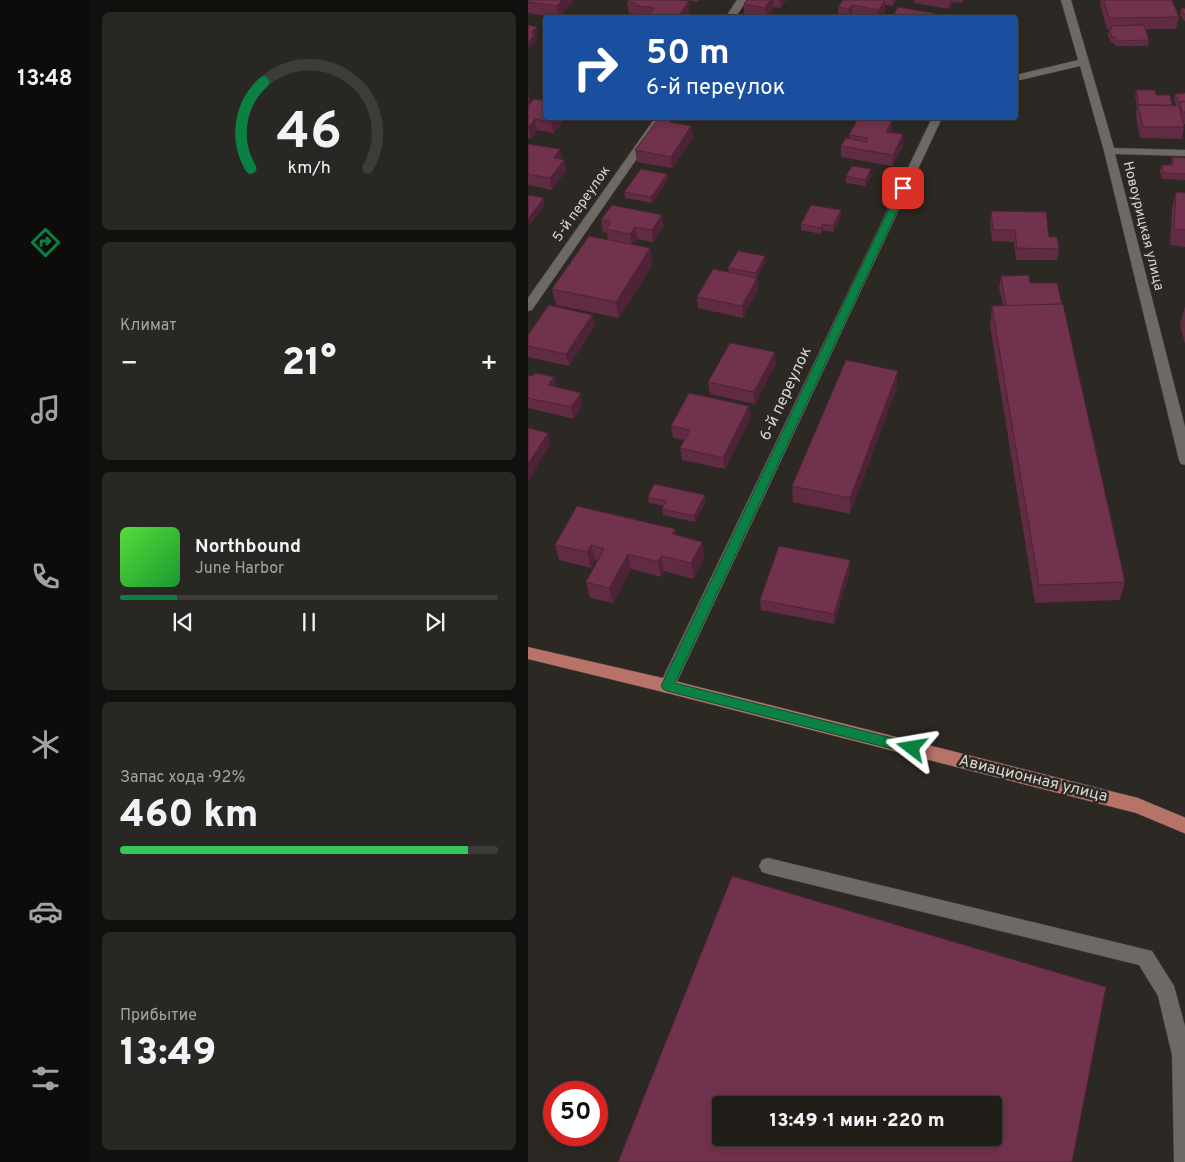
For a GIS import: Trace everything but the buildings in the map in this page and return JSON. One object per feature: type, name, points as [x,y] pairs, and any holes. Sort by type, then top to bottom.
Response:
[{"type":"main road","name":"Авиационная улица","points":[[528,653],[667,686],[1138,806],[1186,826]]},
{"type":"street","points":[[732,15],[742,0]]},
{"type":"street","name":"Новоурицкая улица","points":[[1066,0],[1109,151],[1186,460]]},
{"type":"street","points":[[1018,78],[1084,62]]},
{"type":"street","name":"5-й переулок","points":[[528,307],[659,120]]},
{"type":"street","name":"6-й переулок","points":[[667,686],[936,120]]},
{"type":"street","points":[[1109,151],[1186,153]]},
{"type":"street","points":[[768,866],[1145,957],[1167,993],[1182,1055],[1184,1162]]},
{"type":"route","points":[[903,188],[667,686],[912,748]]}]
